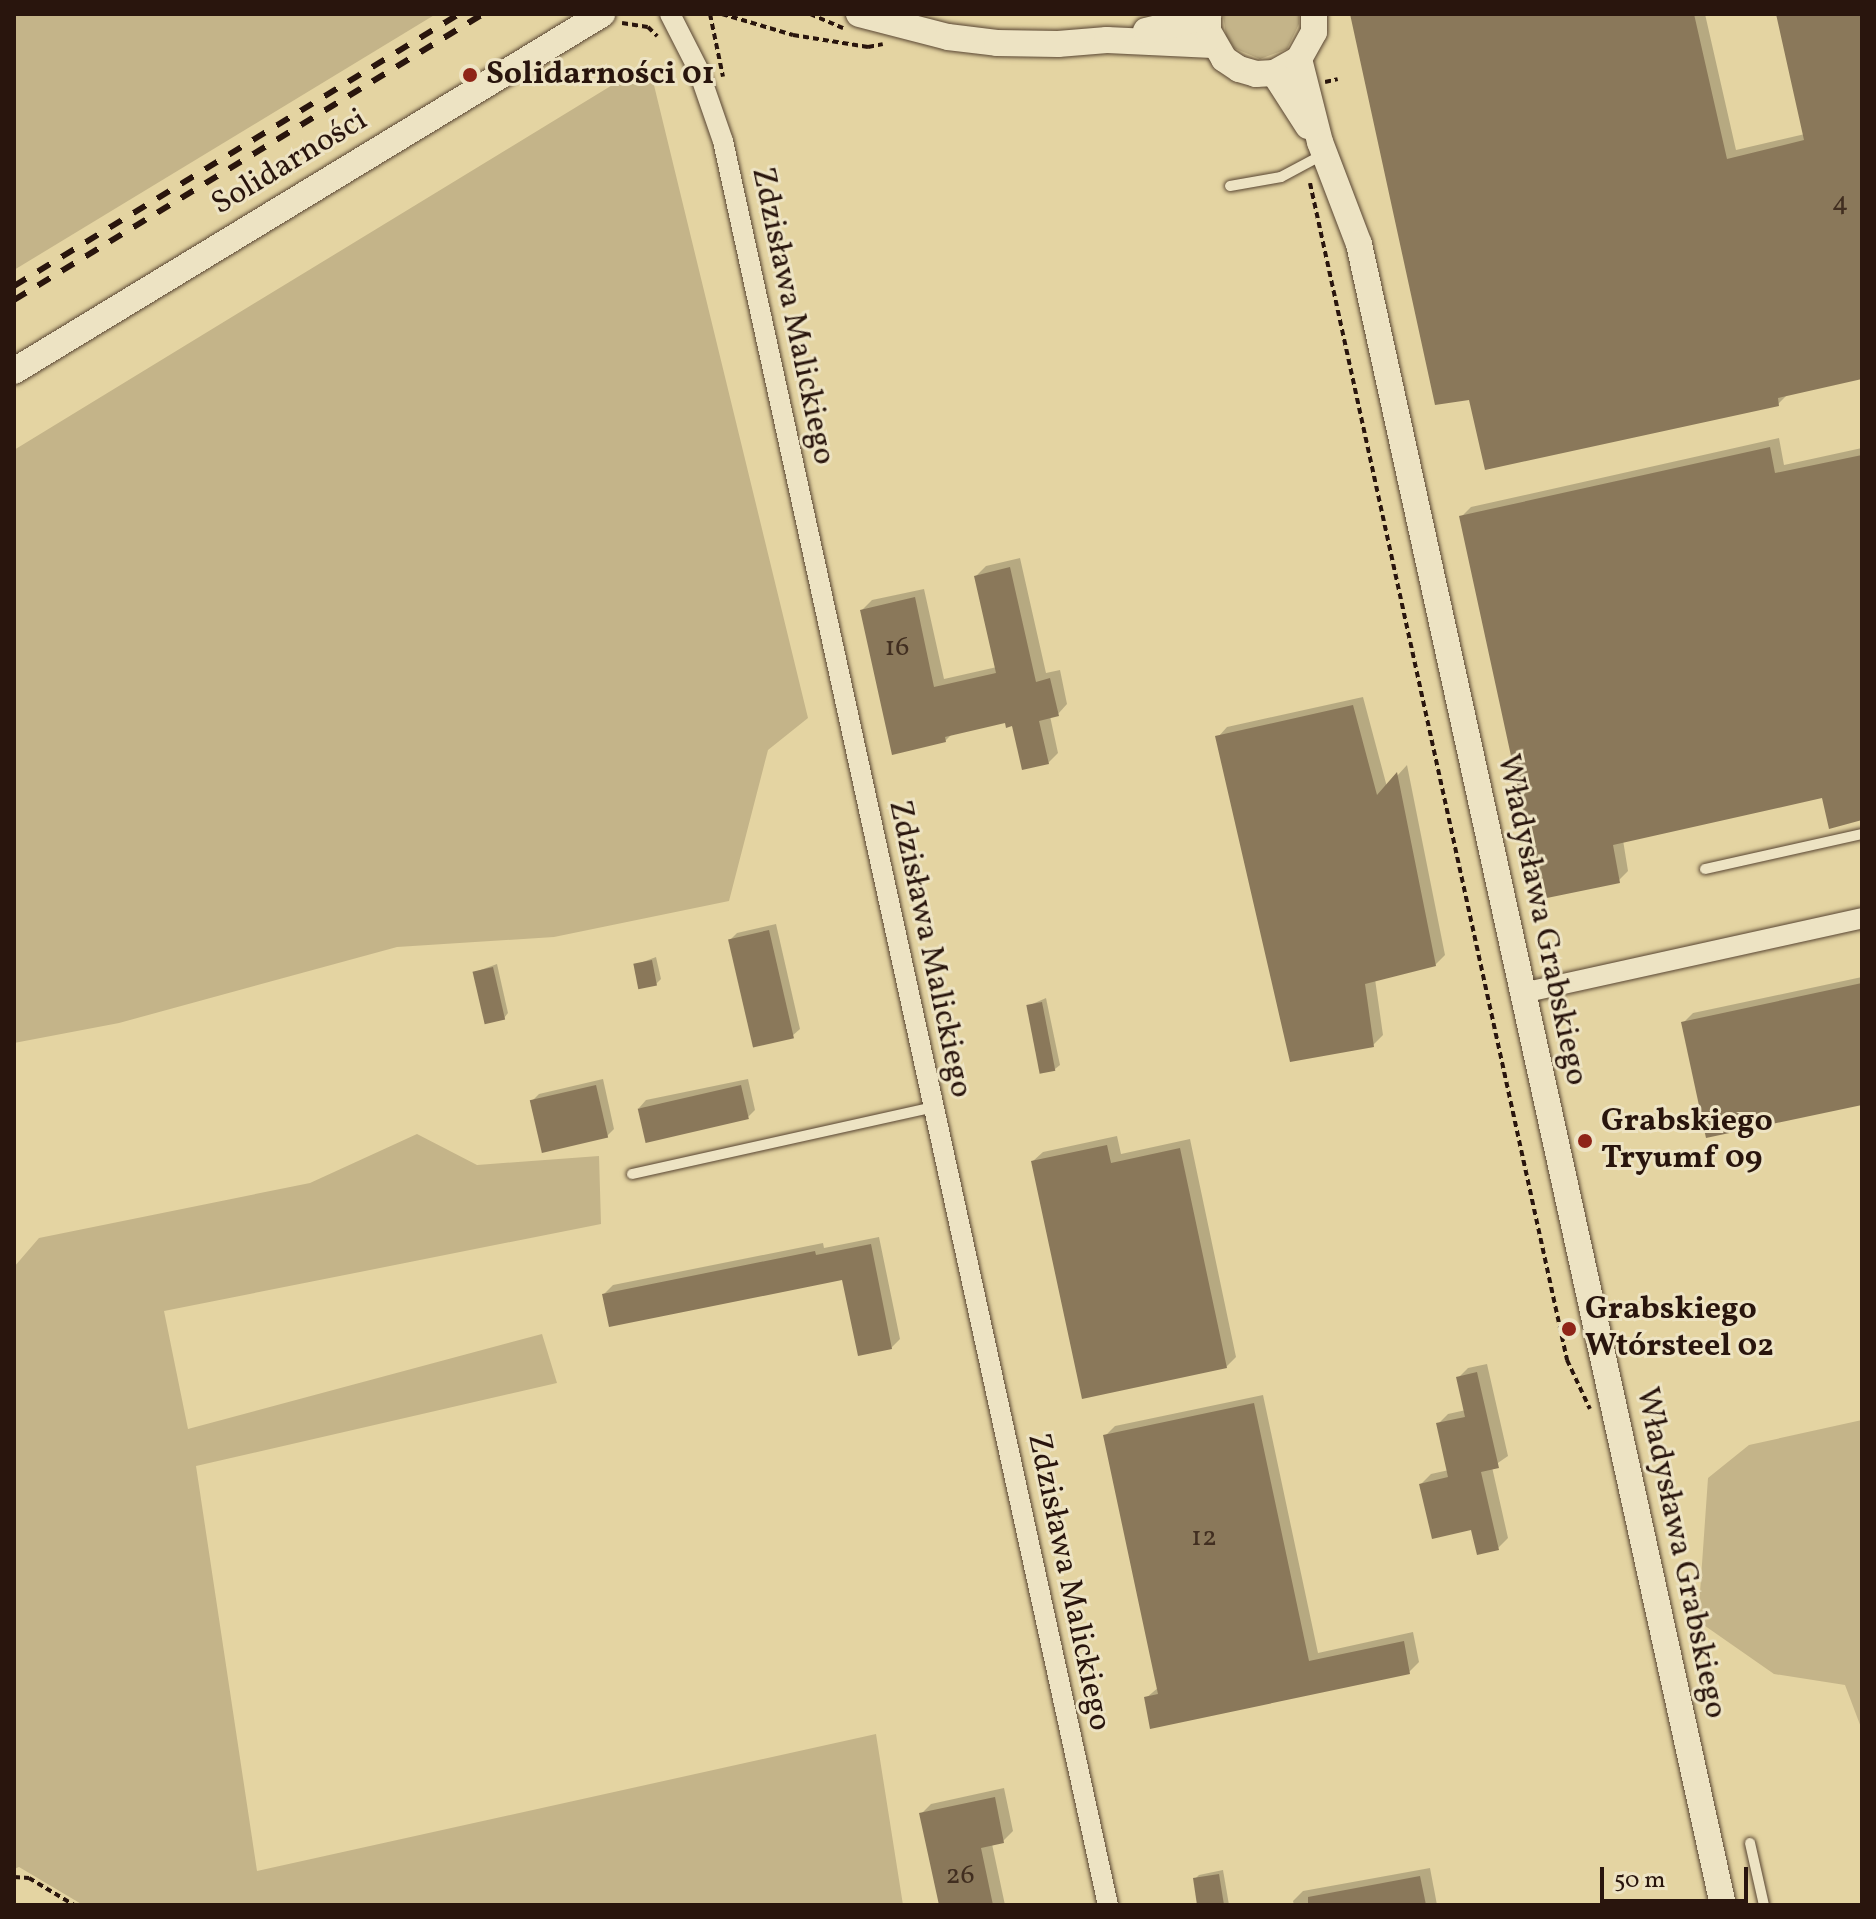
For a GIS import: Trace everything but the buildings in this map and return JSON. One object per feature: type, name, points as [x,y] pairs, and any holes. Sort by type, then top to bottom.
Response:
[{"type":"street","name":"Zdzisława Malickiego","points":[[670,14],[698,69],[723,141],[1108,1905]]},
{"type":"street","points":[[859,14],[948,37],[997,43],[1058,44],[1107,40],[1213,45]]},
{"type":"street","points":[[1107,40],[1208,15],[1213,45],[1224,59],[1239,69],[1256,74],[1274,73],[1299,59],[1314,32],[1314,14]]},
{"type":"street","name":"Solidarności","points":[[14,371],[608,20]]},
{"type":"street","name":"Władysława Grabskiego","points":[[1299,59],[1317,153]]},
{"type":"street","name":"Władysława Grabskiego","points":[[1274,73],[1317,153],[1359,244],[1723,1905]]},
{"type":"street","points":[[1522,993],[1862,918]]},
{"type":"lane","points":[[1230,186],[1281,177],[1317,153]]},
{"type":"lane","points":[[1705,869],[1862,834]]},
{"type":"lane","points":[[632,1174],[933,1107]]},
{"type":"lane","points":[[1750,1843],[1764,1905]]},
{"type":"path","points":[[722,14],[818,40],[868,47],[887,42]]},
{"type":"path","points":[[608,20],[631,22],[656,34]]},
{"type":"path","points":[[1317,153],[1534,1199]]},
{"type":"path","points":[[14,1877],[29,1878],[74,1905]]},
{"type":"shaded area","points":[[14,14],[436,14],[14,270]]},
{"type":"shaded area","points":[[1223,14],[1299,14],[1299,24],[1287,49],[1260,59],[1234,48],[1226,36]]},
{"type":"shaded area","points":[[632,73],[652,77],[808,718],[768,750],[729,901],[554,937],[397,947],[119,1023],[14,1043],[14,450]]},
{"type":"shaded area","points":[[417,1134],[477,1165],[599,1156],[601,1224],[164,1311],[188,1429],[542,1334],[557,1383],[196,1466],[257,1871],[876,1734],[903,1905],[83,1905],[19,1867],[14,1869],[14,1267],[39,1238],[310,1183]]},
{"type":"shaded area","points":[[1862,1420],[1862,1730],[1845,1685],[1774,1674],[1698,1621],[1708,1478],[1749,1445]]},
{"type":"railway","points":[[14,286],[459,14]]},
{"type":"railway","points":[[14,300],[483,14]]},
{"type":"place","name":"Solidarności 01","points":[[470,75]]},
{"type":"place","name":"Grabskiego Tryumf 09","points":[[1585,1141]]},
{"type":"place","name":"Grabskiego Wtórsteel 02","points":[[1569,1329]]}]
